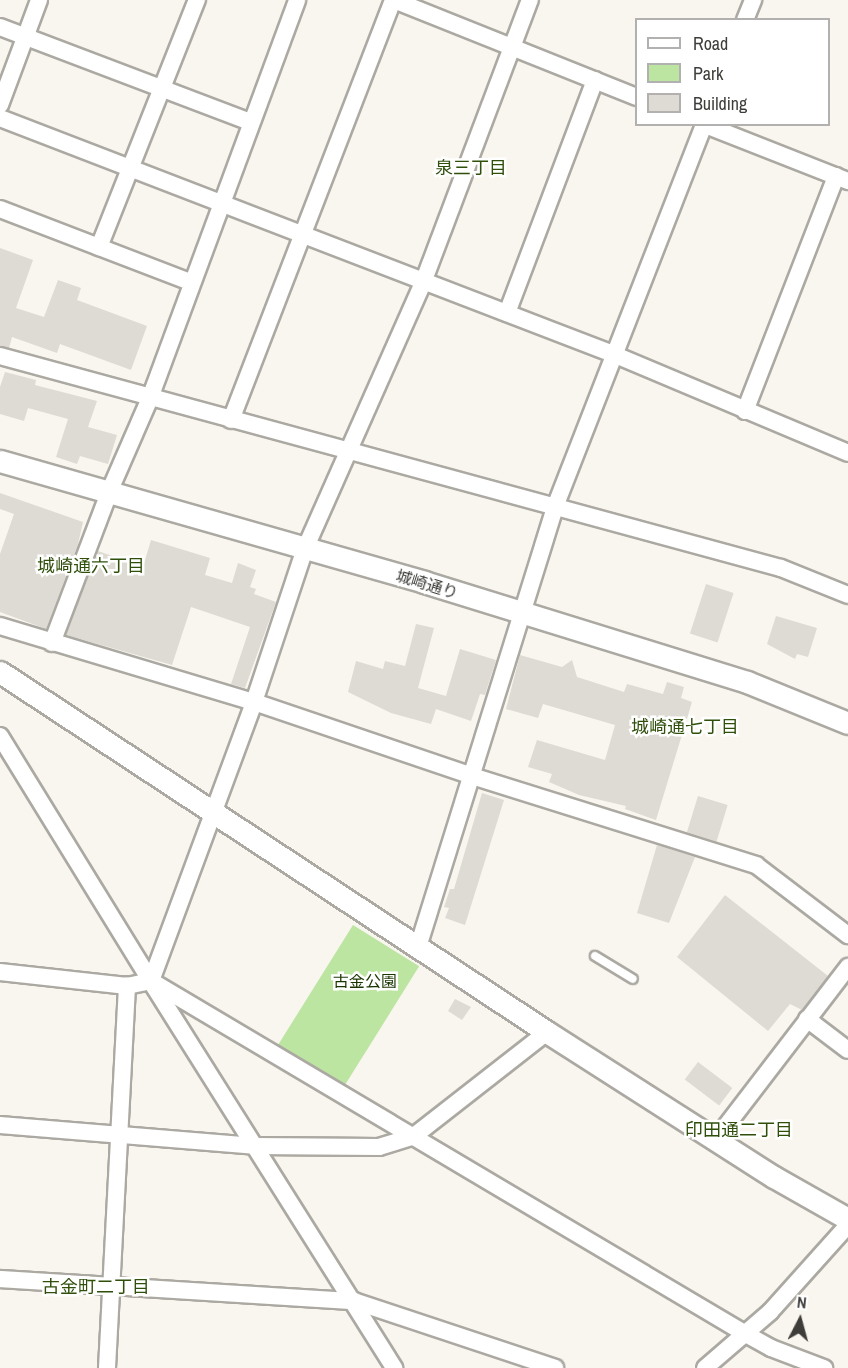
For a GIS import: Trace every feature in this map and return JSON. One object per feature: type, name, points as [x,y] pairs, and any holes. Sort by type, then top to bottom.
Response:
[{"type":"street","points":[[0,105],[39,0]]},
{"type":"street","points":[[99,247],[197,0]]},
{"type":"street","points":[[52,643],[110,490],[150,398],[190,282],[297,0]]},
{"type":"street","points":[[231,420],[394,0],[635,97]]},
{"type":"street","points":[[151,981],[254,702],[305,549],[424,280],[530,0]]},
{"type":"street","points":[[746,18],[753,0]]},
{"type":"street","points":[[0,27],[250,122]]},
{"type":"street","points":[[507,313],[595,80]]},
{"type":"street","points":[[0,118],[613,354],[848,453]]},
{"type":"street","points":[[419,944],[555,507],[703,126]]},
{"type":"street","points":[[706,126],[842,178],[745,411]]},
{"type":"street","points":[[0,209],[190,282]]},
{"type":"street","points":[[0,356],[781,568],[848,595]]},
{"type":"street","name":"城崎通り","points":[[0,461],[110,490],[747,682],[848,723]]},
{"type":"street","points":[[0,626],[254,702],[472,776],[756,865],[848,936]]},
{"type":"street","points":[[0,672],[419,944],[548,1032],[716,1139],[848,1219]]},
{"type":"street","points":[[0,736],[394,1368]]},
{"type":"street","points":[[716,1139],[848,967]]},
{"type":"street","points":[[0,972],[127,986],[151,981],[744,1333],[771,1348],[824,1368]]},
{"type":"street","points":[[107,1368],[127,986]]},
{"type":"street","points":[[807,1019],[848,1050]]},
{"type":"street","points":[[0,1125],[119,1133],[254,1146],[379,1147],[414,1136],[548,1032]]},
{"type":"street","points":[[705,1368],[770,1312],[848,1225]]},
{"type":"street","points":[[0,1279],[354,1301],[555,1368]]},
{"type":"lane","points":[[595,956],[633,979]]},
{"type":"green space","name":"古金公園","points":[[353,925],[419,966],[342,1089],[276,1048]]},
{"type":"building","points":[[0,248],[33,260],[16,308],[44,317],[58,280],[81,288],[77,300],[147,326],[131,370],[60,344],[57,353],[12,337],[9,348],[0,346]]},
{"type":"building","points":[[5,372],[36,380],[35,385],[97,401],[88,427],[117,435],[108,464],[80,456],[77,464],[56,457],[68,419],[28,408],[24,421],[0,414],[0,387]]},
{"type":"building","points":[[0,493],[83,522],[78,544],[46,629],[0,612],[0,554],[14,514],[0,509]]},
{"type":"building","points":[[151,540],[210,558],[205,575],[232,583],[238,563],[256,570],[250,587],[256,589],[254,594],[276,602],[245,688],[231,684],[250,627],[191,607],[172,665],[66,635],[98,551],[143,567]]},
{"type":"building","points":[[706,584],[734,593],[718,642],[690,633]]},
{"type":"building","points":[[776,616],[817,628],[808,657],[797,654],[795,659],[767,644]]},
{"type":"building","points":[[416,624],[434,628],[418,688],[446,696],[460,649],[496,660],[485,695],[480,694],[471,721],[436,709],[431,724],[391,713],[348,692],[356,661],[383,669],[385,661],[405,666]]},
{"type":"building","points":[[520,655],[562,667],[572,660],[577,677],[624,692],[627,684],[663,694],[667,682],[684,687],[681,698],[692,702],[656,820],[625,809],[626,806],[579,795],[549,782],[552,774],[528,767],[537,740],[605,760],[615,725],[543,704],[538,718],[506,709]]},
{"type":"building","points":[[482,793],[504,800],[465,925],[445,918],[449,908],[444,907],[450,889],[454,889]]},
{"type":"building","points":[[698,796],[728,805],[717,841],[687,832]]},
{"type":"building","points":[[657,845],[695,857],[669,923],[637,913]]},
{"type":"building","points":[[725,895],[828,976],[802,1010],[790,1004],[768,1031],[677,957]]},
{"type":"building","points":[[455,999],[471,1007],[462,1020],[448,1011]]},
{"type":"building","points":[[698,1062],[732,1088],[719,1105],[685,1080]]},
{"type":"district","name":"泉三丁目","points":[[471,168]]},
{"type":"district","name":"城崎通六丁目","points":[[91,566]]},
{"type":"district","name":"城崎通七丁目","points":[[685,727]]},
{"type":"district","name":"印田通二丁目","points":[[739,1130]]},
{"type":"district","name":"古金町二丁目","points":[[96,1287]]}]
